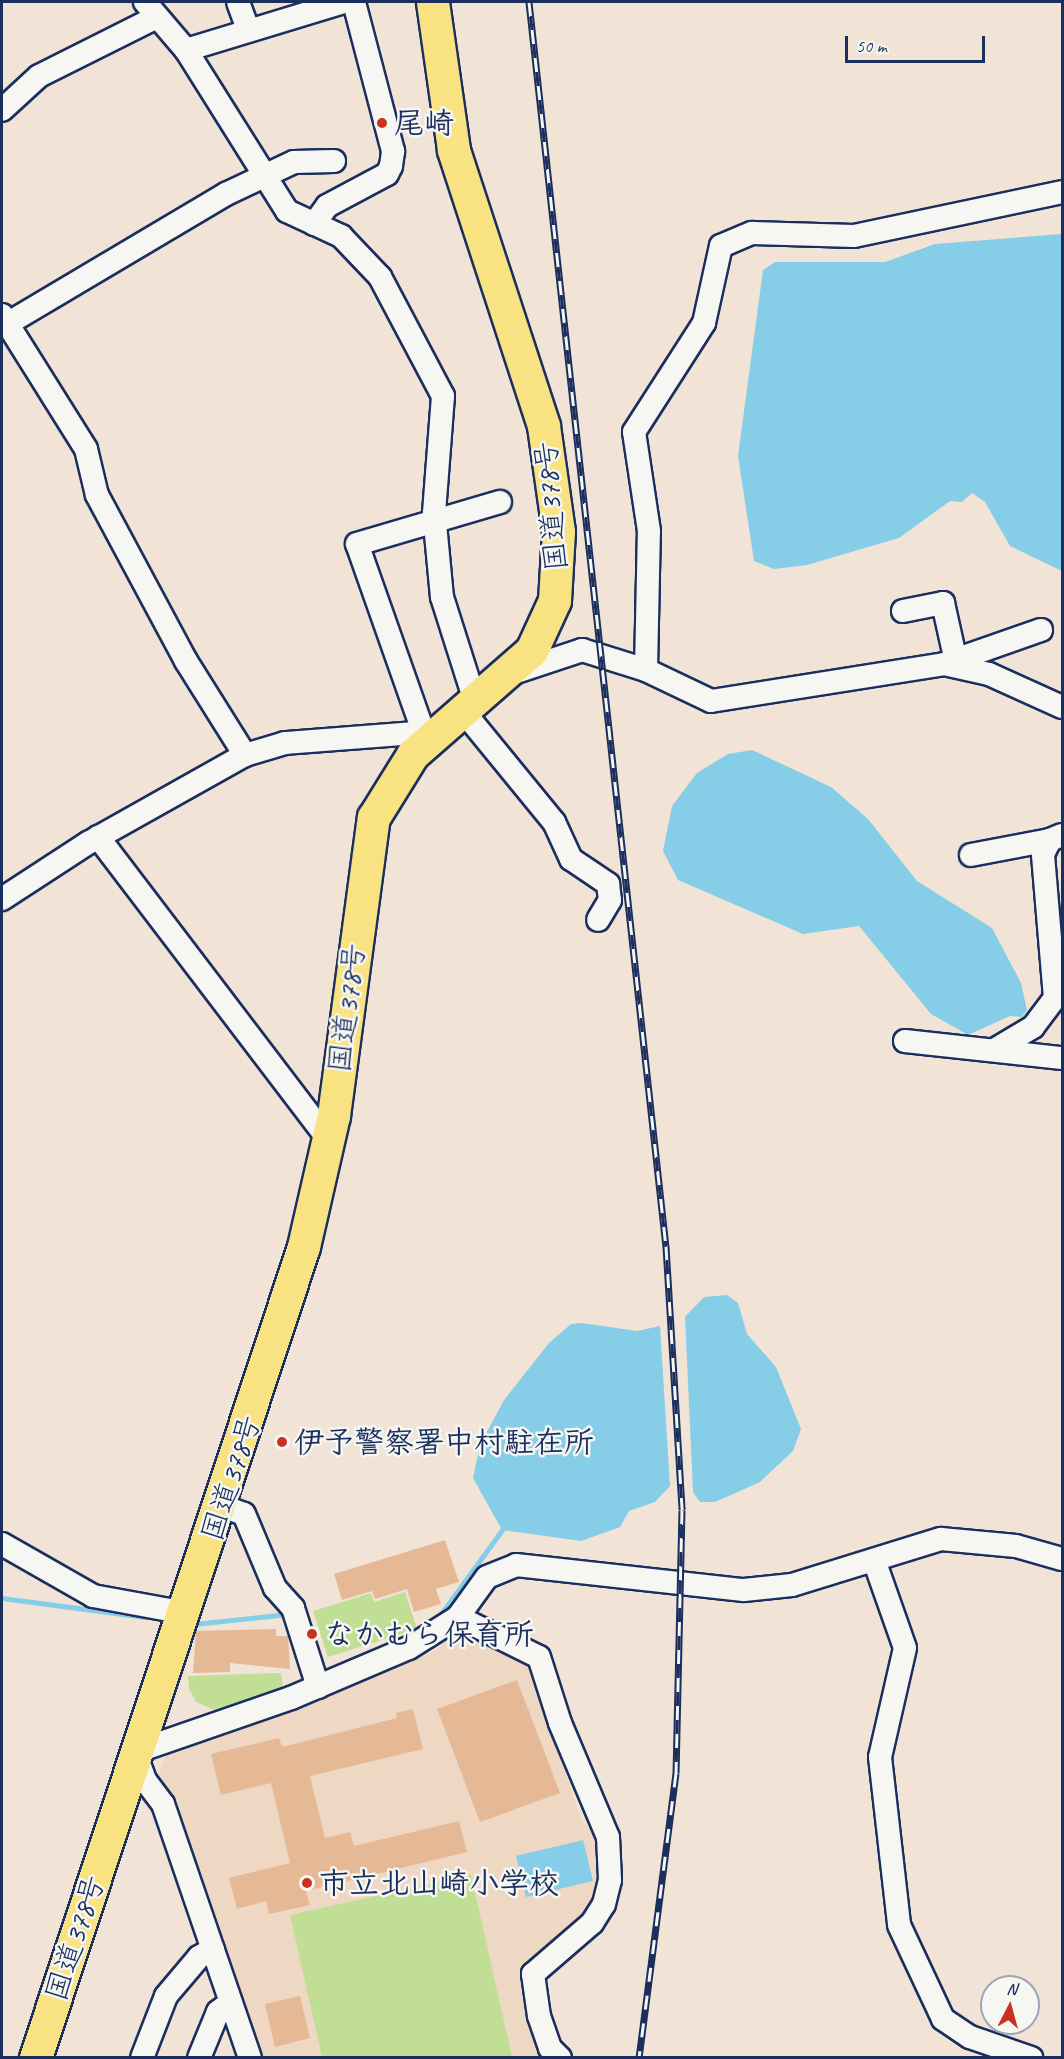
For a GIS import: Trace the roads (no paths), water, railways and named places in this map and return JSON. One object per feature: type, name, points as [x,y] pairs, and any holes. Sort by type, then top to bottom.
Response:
[{"type":"highway","name":"国道378号","points":[[36,2058],[135,1752],[222,1506],[304,1247],[329,1140],[374,818],[412,755],[450,719],[513,673],[537,643],[555,601],[560,568],[553,479],[544,426],[454,150],[433,2]]},
{"type":"street","points":[[238,2],[247,27]]},
{"type":"street","points":[[186,50],[247,27],[344,2]]},
{"type":"street","points":[[314,224],[327,206],[387,174],[391,166],[393,152],[354,2]]},
{"type":"street","points":[[2,110],[39,76],[151,9],[186,50],[287,211],[341,236],[380,277],[444,396],[435,517],[450,719]]},
{"type":"street","points":[[245,755],[186,661],[97,495],[86,448],[4,320],[173,221],[294,162],[334,161]]},
{"type":"street","points":[[646,670],[649,531],[634,432],[704,323],[721,246],[752,233],[854,237],[1062,192]]},
{"type":"street","points":[[500,502],[435,517],[357,544],[356,551],[450,719],[554,822],[571,859],[608,884],[610,900],[598,920]]},
{"type":"street","points":[[903,611],[943,603],[958,662]]},
{"type":"street","points":[[513,673],[582,650],[646,670],[711,701],[921,664],[958,662],[1041,630]]},
{"type":"street","points":[[958,662],[1062,707]]},
{"type":"street","points":[[2,899],[98,837],[245,755],[285,743],[450,719]]},
{"type":"street","points":[[98,837],[329,1140]]},
{"type":"street","points":[[971,855],[1056,838]]},
{"type":"street","points":[[996,1049],[1033,1027],[1055,998],[1043,854],[1056,838]]},
{"type":"street","points":[[904,1041],[996,1049],[1062,1058]]},
{"type":"street","points":[[222,1506],[244,1514],[276,1588],[293,1608],[318,1687]]},
{"type":"street","points":[[250,2058],[163,1804],[145,1780],[135,1752],[318,1687],[409,1648],[458,1617],[487,1577],[516,1565],[744,1590],[792,1585],[941,1539],[1016,1546],[1062,1559]]},
{"type":"street","points":[[2,1544],[93,1596],[186,1613]]},
{"type":"street","points":[[874,1560],[905,1648],[880,1757],[899,1925],[943,2019],[970,2037],[1031,2058]]},
{"type":"street","points":[[458,1617],[539,1657],[608,1837],[604,1904],[592,1923],[533,1974],[539,2016],[550,2048],[560,2058]]},
{"type":"street","points":[[142,2058],[166,1996],[199,1957],[213,1949]]},
{"type":"street","points":[[199,2058],[218,2012],[231,2002]]},
{"type":"water","points":[[1062,234],[1062,571],[1010,546],[985,502],[972,493],[962,502],[950,501],[899,538],[807,565],[774,569],[754,561],[738,456],[763,270],[775,262],[885,262],[935,244]]},
{"type":"water","points":[[752,750],[831,787],[868,819],[917,881],[992,928],[1021,983],[1027,1010],[1022,1017],[1010,1016],[968,1035],[931,1014],[859,926],[803,934],[678,880],[663,851],[672,806],[697,773],[728,754]]},
{"type":"water","points":[[727,1295],[738,1303],[747,1334],[776,1367],[801,1429],[793,1451],[760,1482],[715,1502],[700,1502],[693,1492],[685,1317],[704,1297]]},
{"type":"water","points":[[582,1323],[637,1331],[660,1326],[670,1486],[655,1502],[629,1511],[620,1527],[581,1541],[502,1530],[473,1478],[480,1445],[504,1400],[549,1343],[571,1324]]},
{"type":"water","points":[[583,1840],[593,1881],[526,1897],[516,1856]]},
{"type":"waterway","points":[[438,1618],[502,1530]]},
{"type":"waterway","points":[[2,1598],[145,1617]]},
{"type":"waterway","points":[[194,1624],[288,1614]]},
{"type":"railway","points":[[529,2],[666,1246],[682,1510],[676,1773],[639,2058]]},
{"type":"place","name":"尾崎","points":[[382,123]]},
{"type":"place","name":"伊予警察署中村駐在所","points":[[282,1442]]},
{"type":"place","name":"なかむら保育所","points":[[312,1634]]},
{"type":"place","name":"市立北山崎小学校","points":[[307,1883]]}]
